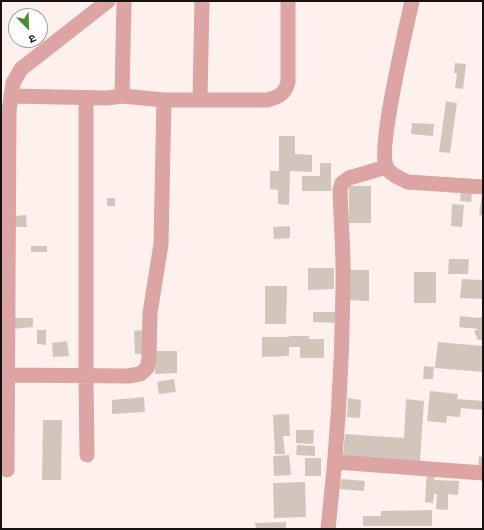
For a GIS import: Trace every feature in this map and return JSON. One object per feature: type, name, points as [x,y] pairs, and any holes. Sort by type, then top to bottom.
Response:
[{"type":"street","points":[[7,470],[8,189],[9,112],[11,96],[14,83],[21,69],[108,1]]},
{"type":"street","points":[[122,96],[124,1]]},
{"type":"street","points":[[200,100],[202,1]]},
{"type":"street","points":[[11,96],[86,98],[122,96],[164,100],[268,100],[279,97],[286,90],[288,82],[288,1]]},
{"type":"street","points":[[412,1],[387,130],[384,152],[386,167],[397,178],[408,182],[483,187]]},
{"type":"street","points":[[86,98],[87,455]]},
{"type":"street","points":[[8,375],[128,376],[140,374],[147,368],[150,358],[150,313],[161,244],[164,100]]},
{"type":"street","points":[[328,529],[336,462],[343,289],[340,190],[342,183],[349,178],[386,167]]},
{"type":"street","points":[[336,462],[483,473]]},
{"type":"building","points":[[455,63],[466,64],[463,89],[455,88],[457,73],[454,73]]},
{"type":"building","points":[[446,101],[457,103],[450,153],[439,152]]},
{"type":"building","points":[[412,123],[434,124],[433,136],[411,134]]},
{"type":"building","points":[[279,136],[295,136],[295,154],[312,155],[312,172],[290,171],[289,205],[278,204],[278,190],[270,189],[270,171],[279,171]]},
{"type":"building","points":[[320,163],[331,163],[331,191],[302,191],[302,176],[320,176]]},
{"type":"building","points":[[349,186],[371,186],[371,223],[349,223]]},
{"type":"building","points":[[461,190],[472,192],[471,202],[460,201]]},
{"type":"building","points":[[483,193],[483,216],[479,215]]},
{"type":"building","points":[[107,198],[115,198],[115,206],[107,206]]},
{"type":"building","points":[[452,204],[464,205],[462,227],[451,226]]},
{"type":"building","points":[[26,215],[27,227],[15,227],[14,216]]},
{"type":"building","points":[[290,226],[290,238],[274,239],[273,227]]},
{"type":"building","points":[[31,246],[47,246],[47,252],[31,252]]},
{"type":"building","points":[[449,259],[469,259],[468,274],[448,274]]},
{"type":"building","points":[[308,268],[334,268],[334,289],[308,290]]},
{"type":"building","points":[[346,270],[369,270],[369,301],[346,300]]},
{"type":"building","points":[[414,272],[436,272],[436,303],[414,303]]},
{"type":"building","points":[[462,279],[483,280],[483,299],[460,298]]},
{"type":"building","points":[[265,286],[287,286],[286,324],[265,324]]},
{"type":"building","points":[[313,312],[338,312],[338,323],[313,322]]},
{"type":"building","points":[[460,316],[479,318],[483,316],[483,340],[478,340],[474,331],[478,329],[459,327]]},
{"type":"building","points":[[12,318],[33,318],[33,327],[12,329]]},
{"type":"building","points":[[37,330],[46,330],[46,345],[37,344]]},
{"type":"building","points":[[143,330],[144,354],[135,354],[134,331]]},
{"type":"building","points":[[309,336],[309,339],[324,339],[324,358],[300,358],[300,347],[289,347],[289,356],[262,357],[262,337]]},
{"type":"building","points":[[67,341],[69,356],[53,357],[52,343]]},
{"type":"building","points":[[438,342],[483,346],[483,372],[435,368]]},
{"type":"building","points":[[155,351],[177,351],[177,373],[155,374]]},
{"type":"building","points":[[424,366],[434,367],[433,379],[423,379]]},
{"type":"building","points":[[174,379],[176,392],[159,394],[157,382]]},
{"type":"building","points":[[430,391],[458,394],[457,399],[483,401],[483,410],[461,408],[460,417],[447,416],[446,423],[427,421]]},
{"type":"building","points":[[144,397],[145,412],[112,414],[112,400]]},
{"type":"building","points":[[348,398],[361,400],[360,418],[347,417]]},
{"type":"building","points":[[406,399],[424,401],[420,461],[343,456],[345,434],[404,438]]},
{"type":"building","points":[[289,414],[290,436],[283,436],[285,454],[275,454],[273,415]]},
{"type":"building","points":[[43,420],[62,420],[61,480],[42,480]]},
{"type":"building","points":[[296,430],[314,430],[313,444],[296,443]]},
{"type":"building","points":[[297,445],[315,446],[315,456],[296,455]]},
{"type":"building","points":[[289,455],[291,475],[274,476],[273,456]]},
{"type":"building","points":[[479,456],[483,457],[483,469],[478,469]]},
{"type":"building","points":[[305,458],[321,458],[321,476],[305,476]]},
{"type":"building","points":[[427,471],[435,471],[434,480],[459,481],[458,495],[448,494],[448,510],[436,509],[437,494],[434,494],[435,484],[433,503],[425,502]]},
{"type":"building","points":[[341,479],[365,481],[364,491],[340,489]]},
{"type":"building","points":[[305,482],[306,517],[274,518],[273,483]]},
{"type":"building","points":[[432,510],[432,526],[363,526],[363,516],[381,516],[381,511]]},
{"type":"building","points":[[286,522],[286,529],[256,529],[255,523]]}]
